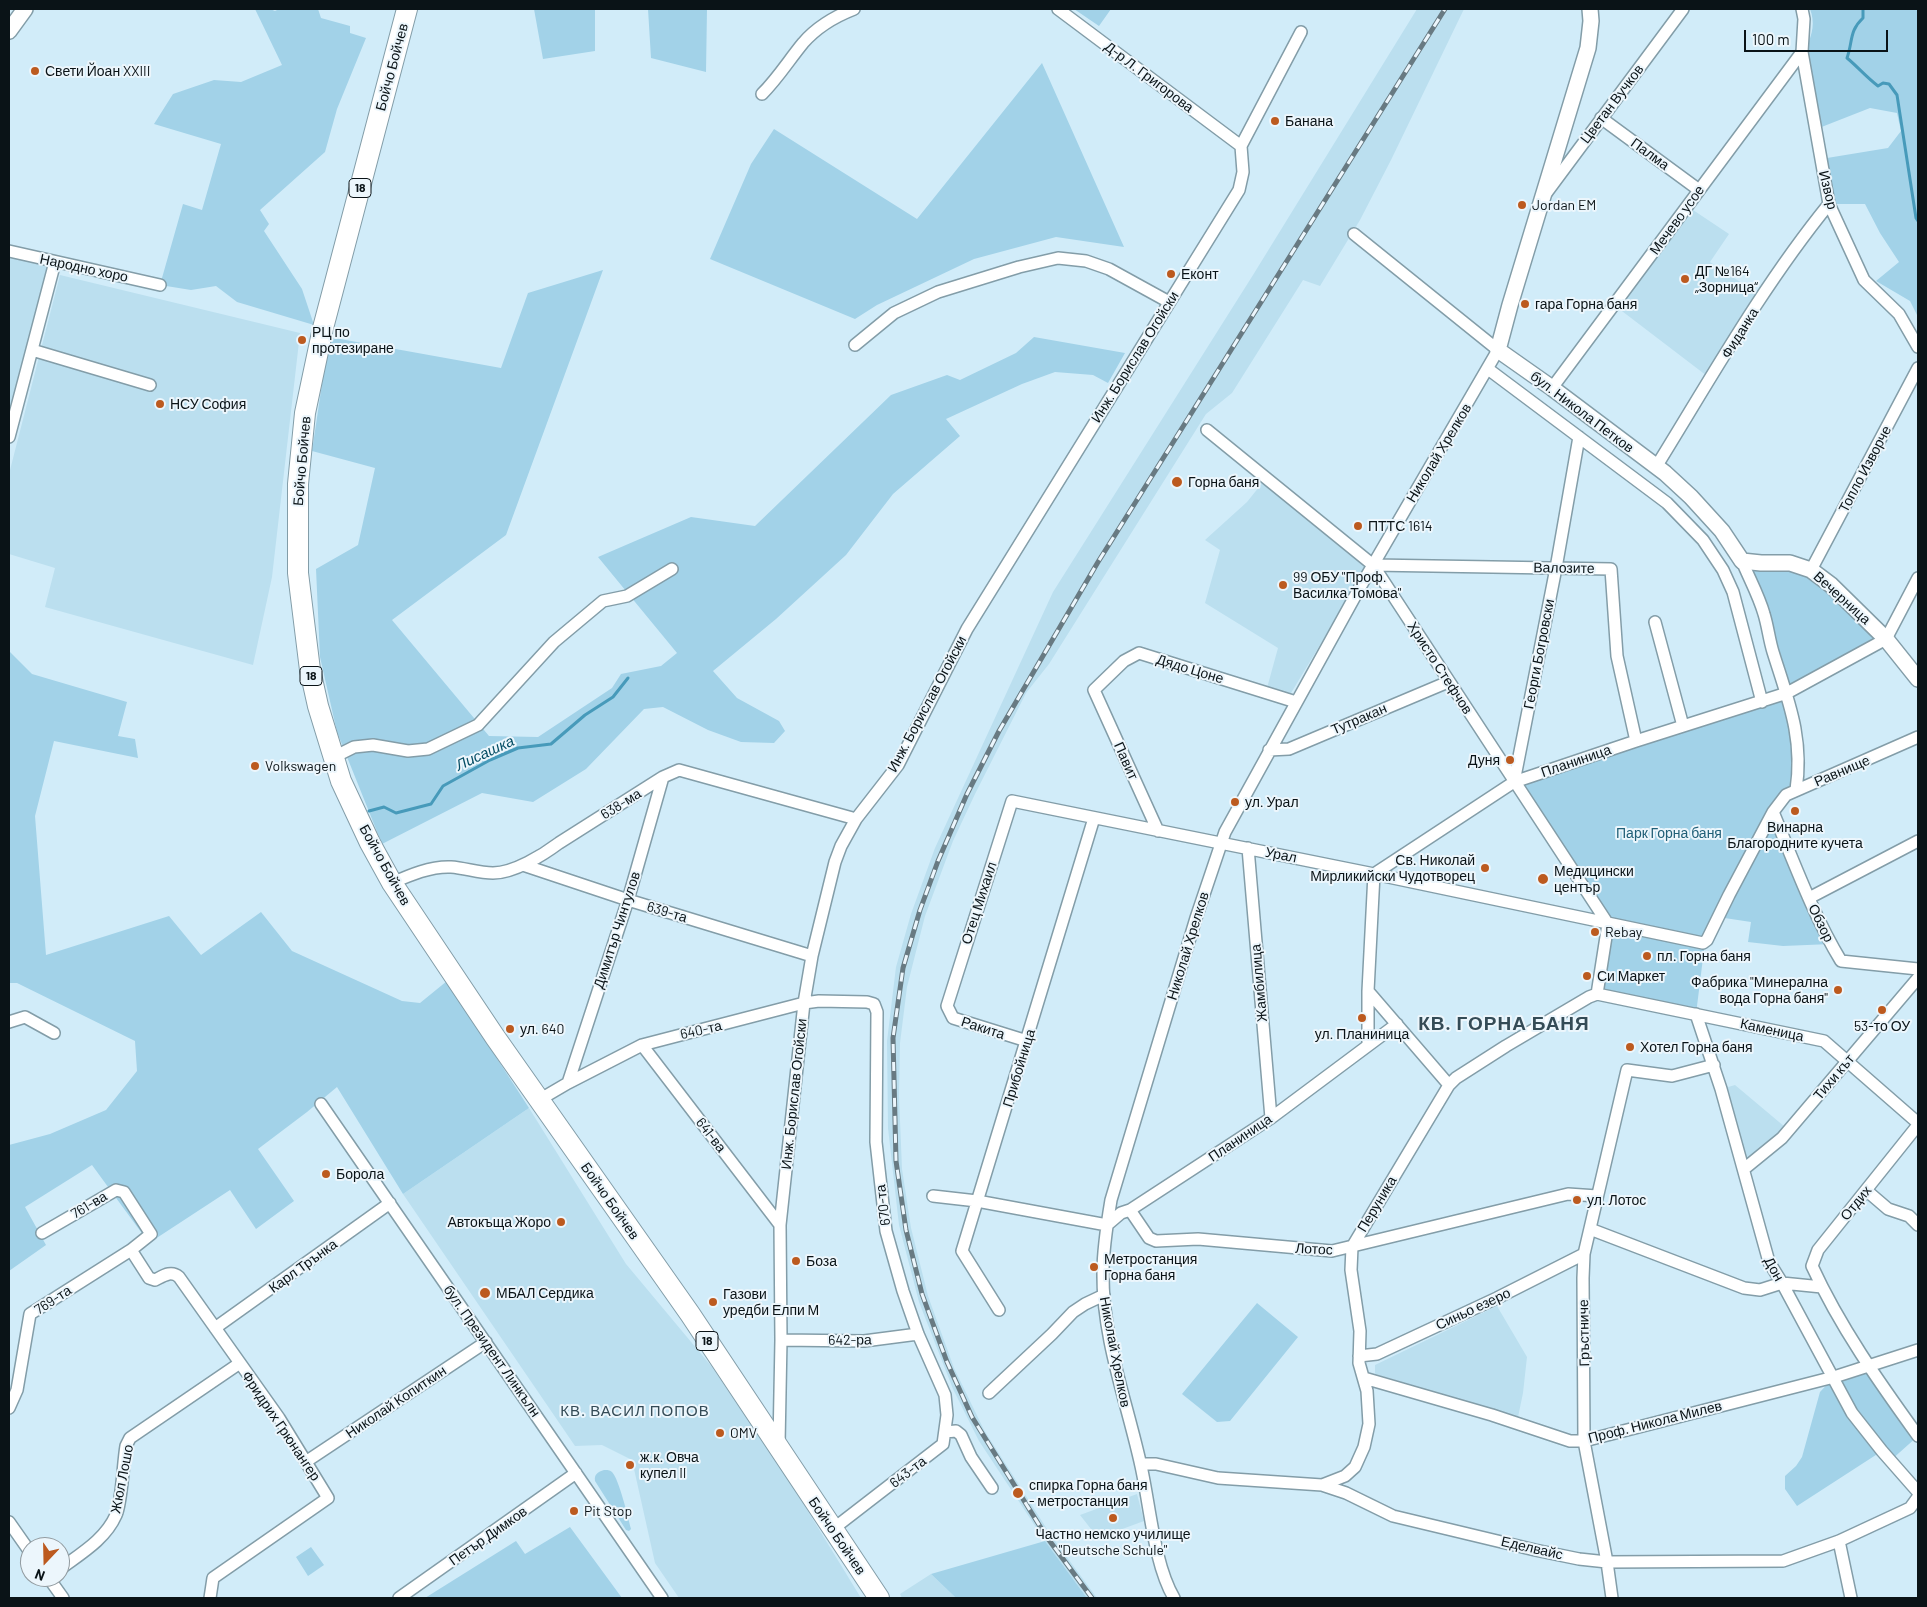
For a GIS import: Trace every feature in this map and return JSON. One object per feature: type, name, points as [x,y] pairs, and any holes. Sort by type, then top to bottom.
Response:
[{"type":"highway","name":"Бойчо Бойчев","points":[[407,9],[314,367],[305,412],[300,454],[297,529],[298,573],[310,670],[318,706],[345,788],[392,884],[539,1100],[690,1314],[879,1598]]},
{"type":"street","points":[[762,94],[774,82],[805,42],[838,15],[854,9]]},
{"type":"street","name":"Д-р Л. Григорова","points":[[1058,9],[1240,146]]},
{"type":"street","points":[[1354,234],[1498,350],[1588,48],[1591,21],[1590,9]]},
{"type":"street","name":"Цветан Вучков","points":[[1542,200],[1600,118],[1683,9]]},
{"type":"street","name":"Извор","points":[[1802,9],[1804,19],[1802,52],[1829,204],[1864,280],[1899,314],[1918,347]]},
{"type":"street","points":[[9,31],[19,11]]},
{"type":"street","points":[[1240,146],[1301,32]]},
{"type":"street","name":"Мечево усое","points":[[1552,388],[1802,52]]},
{"type":"street","name":"Палма","points":[[1600,118],[1699,190]]},
{"type":"street","name":"Инж. Борислав Огойски","points":[[778,1448],[781,1340],[780,1225],[804,1003],[812,956],[840,846],[856,819],[898,765],[966,629],[1238,190],[1243,172],[1240,146]]},
{"type":"street","name":"Фиданка","points":[[1656,467],[1763,297],[1810,228],[1829,204]]},
{"type":"street","name":"Народно хоро","points":[[9,251],[160,284]]},
{"type":"street","points":[[855,345],[894,313],[938,292],[1019,267],[1058,258],[1086,261],[1109,269],[1169,302]]},
{"type":"street","points":[[9,437],[54,262]]},
{"type":"street","points":[[32,350],[150,384]]},
{"type":"street","name":"бул. Никола Петков","points":[[1498,350],[1552,388],[1656,467],[1691,496],[1722,531],[1742,561],[1764,613],[1772,650],[1787,693],[1798,742],[1799,770],[1796,790]]},
{"type":"street","name":"Николай Хрелков","points":[[1174,1598],[1160,1565],[1141,1464],[1122,1397],[1104,1295],[1103,1272],[1107,1225],[1115,1184],[1221,843],[1269,750],[1373,565],[1498,350]]},
{"type":"street","name":"Топло Изворче","points":[[1812,570],[1918,368]]},
{"type":"street","name":"бул. Никола Петков","points":[[1488,369],[1667,503],[1704,540],[1723,570],[1733,592],[1762,702]]},
{"type":"street","name":"Христо Стефчов","points":[[1207,430],[1373,565],[1608,924]]},
{"type":"street","name":"Георги Богровски","points":[[1514,782],[1556,568],[1578,437]]},
{"type":"street","name":"Вечерница","points":[[1742,561],[1790,563],[1812,570],[1831,585],[1886,639],[1918,679]]},
{"type":"street","name":"Валозите","points":[[1373,565],[1611,569],[1616,656],[1636,741]]},
{"type":"street","points":[[334,757],[354,747],[373,745],[408,751],[428,749],[478,725],[554,642],[603,601],[628,596],[672,570]]},
{"type":"street","points":[[1886,639],[1918,578]]},
{"type":"street","points":[[1655,622],[1683,726]]},
{"type":"street","name":"Планиница","points":[[1374,874],[1514,782],[1787,693],[1886,639]]},
{"type":"street","name":"Дядо Цоне","points":[[1094,690],[1124,660],[1139,653],[1296,702]]},
{"type":"street","name":"Тутракан","points":[[1269,750],[1289,749],[1448,682]]},
{"type":"street","name":"Павит","points":[[1094,690],[1158,831]]},
{"type":"street","name":"Равнище","points":[[1608,924],[1706,942],[1772,812],[1786,795],[1824,780],[1918,737]]},
{"type":"street","name":"638-ма","points":[[392,884],[417,873],[433,869],[451,867],[495,873],[523,865],[544,855],[559,843],[663,777],[679,770],[856,819]]},
{"type":"street","name":"Димитър Чинтулов","points":[[568,1083],[628,900],[663,777]]},
{"type":"street","name":"Урал","points":[[1012,801],[1374,874],[1608,924]]},
{"type":"street","name":"Отец Михаил","points":[[947,1006],[1012,801]]},
{"type":"street","name":"Обзор","points":[[1772,812],[1809,898],[1831,944],[1842,961],[1918,969]]},
{"type":"street","name":"Прибойница","points":[[999,1310],[962,1251],[1094,818]]},
{"type":"street","points":[[1809,898],[1918,841]]},
{"type":"street","name":"Жамбилица","points":[[1248,848],[1271,1118]]},
{"type":"street","name":"639-та","points":[[523,865],[628,900],[812,956]]},
{"type":"street","points":[[1368,1045],[1368,991],[1374,874]]},
{"type":"street","points":[[1596,994],[1608,924]]},
{"type":"street","name":"Тихи кът","points":[[1744,1169],[1782,1138],[1918,978]]},
{"type":"street","points":[[1368,991],[1449,1085]]},
{"type":"street","name":"Каменица","points":[[1596,994],[1824,1041],[1918,1124]]},
{"type":"street","name":"Перуника","points":[[1322,1486],[1345,1476],[1358,1462],[1370,1418],[1368,1391],[1360,1368],[1360,1331],[1351,1270],[1352,1247],[1449,1085],[1456,1078],[1506,1046],[1589,996],[1596,994]]},
{"type":"street","name":"640-та","points":[[539,1100],[642,1044],[804,1003],[867,1002],[874,1004]]},
{"type":"street","name":"670-та","points":[[874,1004],[877,1012],[876,1142],[886,1231],[903,1291],[918,1334],[946,1395]]},
{"type":"street","name":"Ракита","points":[[947,1006],[953,1018],[1027,1042]]},
{"type":"street","name":"Дон","points":[[1696,1014],[1714,1065],[1744,1169],[1766,1257],[1782,1283],[1852,1414],[1918,1492]]},
{"type":"street","points":[[9,1022],[25,1017],[54,1033]]},
{"type":"street","name":"Планиница","points":[[1107,1225],[1121,1213],[1130,1210],[1271,1118],[1397,1024]]},
{"type":"street","name":"641-ва","points":[[642,1044],[780,1225]]},
{"type":"street","name":"Гръстниче","points":[[1612,1598],[1584,1441],[1584,1254],[1627,1070],[1672,1076],[1714,1065]]},
{"type":"street","name":"бул. Президент Линкълн","points":[[321,1104],[662,1598]]},
{"type":"street","name":"Отдих","points":[[1822,1287],[1812,1266],[1818,1250],[1918,1124]]},
{"type":"street","name":"761-ва","points":[[42,1233],[116,1190],[124,1192],[150,1231],[148,1237],[131,1250]]},
{"type":"street","points":[[1867,1190],[1888,1209],[1909,1216],[1918,1225]]},
{"type":"street","name":"Лотос","points":[[1130,1210],[1149,1238],[1156,1240],[1198,1239],[1332,1251],[1568,1194],[1597,1196]]},
{"type":"street","points":[[933,1196],[977,1201],[1107,1225]]},
{"type":"street","name":"Карл Трънка","points":[[215,1328],[390,1203]]},
{"type":"street","points":[[1590,1229],[1744,1288],[1760,1290],[1782,1283],[1822,1287],[1868,1367],[1918,1436]]},
{"type":"street","name":"Фридрих Грюнангер","points":[[131,1250],[149,1278],[155,1280],[170,1273],[179,1277],[240,1362],[307,1461],[328,1498],[214,1578],[210,1598]]},
{"type":"street","name":"769-та","points":[[9,1408],[17,1390],[30,1314],[131,1250]]},
{"type":"street","name":"Синьо езеро","points":[[1359,1356],[1385,1350],[1497,1298],[1584,1254]]},
{"type":"street","points":[[989,1393],[1073,1312],[1104,1295]]},
{"type":"street","name":"642-ра","points":[[781,1340],[864,1341],[918,1334]]},
{"type":"street","name":"Николай Копиткин","points":[[307,1461],[486,1342]]},
{"type":"street","name":"Проф. Никола Милев","points":[[1364,1378],[1492,1415],[1570,1441],[1584,1441],[1834,1378],[1918,1350]]},
{"type":"street","name":"Жюл Лошо","points":[[70,1562],[94,1544],[117,1514],[126,1446],[130,1438],[240,1362]]},
{"type":"street","name":"643-та","points":[[833,1529],[944,1444],[947,1415],[946,1395]]},
{"type":"street","points":[[945,1432],[956,1431],[961,1435],[971,1457],[992,1488]]},
{"type":"street","name":"Еделвайс","points":[[1141,1464],[1156,1464],[1218,1478],[1322,1486],[1351,1495],[1393,1516],[1535,1550],[1607,1562],[1783,1561],[1839,1541],[1910,1508],[1918,1497]]},
{"type":"street","name":"Петър Димков","points":[[399,1598],[576,1474]]},
{"type":"street","points":[[9,1522],[20,1538]]},
{"type":"street","points":[[1839,1541],[1851,1598]]},
{"type":"street","points":[[55,1587],[63,1598]]},
{"type":"shaded area","points":[[1417,9],[1464,9],[1360,220],[1320,286],[1303,280],[1232,393],[1206,414],[1049,664],[1026,693],[953,841],[925,916],[907,987],[900,1043],[899,1096],[902,1169],[911,1228],[928,1296],[954,1368],[984,1430],[1052,1537],[1097,1598],[1087,1598],[1045,1541],[979,1441],[953,1389],[919,1302],[899,1225],[888,1128],[887,1041],[896,967],[911,914],[935,848],[1053,592],[1253,275]]},
{"type":"shaded area","name":"ДГ №164 „Зорница“","points":[[1687,206],[1729,234],[1710,262],[1763,297],[1711,379],[1614,305]]},
{"type":"shaded area","points":[[9,257],[49,266],[9,412]]},
{"type":"shaded area","name":"НСУ София","points":[[60,275],[300,333],[272,577],[253,665],[45,607],[55,568],[9,554],[9,474]]},
{"type":"shaded area","name":"99 ОБУ \"Проф. Василка Томова\"","points":[[1263,482],[1367,567],[1291,693],[1267,688],[1278,648],[1205,603],[1220,550],[1205,540],[1247,502]]},
{"type":"shaded area","points":[[1735,1085],[1785,1127],[1740,1170],[1718,1090]]},
{"type":"shaded area","points":[[529,1108],[626,1264],[712,1367],[787,1477],[861,1598],[679,1598],[655,1563],[632,1460],[602,1445],[575,1446],[403,1194]]},
{"type":"shaded area","points":[[1497,1306],[1527,1357],[1518,1417],[1375,1374],[1375,1365]]},
{"type":"shaded area","name":"Частно немско училище \"Deutsche Schule\"","points":[[1137,1494],[1144,1521],[1098,1538],[1080,1515]]},
{"type":"shaded area","points":[[931,1574],[956,1598],[902,1598],[900,1594]]},
{"type":"green space","points":[[255,9],[275,11],[279,9],[318,9],[321,18],[350,26],[350,33],[366,38],[337,109],[325,152],[260,210],[269,224],[264,231],[302,289],[314,325],[237,302],[216,286],[191,290],[160,285],[183,204],[202,210],[221,144],[154,124],[173,94],[214,80],[241,82],[282,65]]},
{"type":"green space","points":[[534,9],[595,9],[595,51],[543,59]]},
{"type":"green space","points":[[648,9],[707,9],[706,72],[651,58]]},
{"type":"green space","points":[[1074,9],[1111,9],[1099,26]]},
{"type":"green space","points":[[1810,9],[1918,10],[1918,317],[1910,301],[1876,281],[1899,262],[1880,233],[1865,204],[1835,204],[1828,180],[1827,158],[1888,148],[1901,131],[1897,113],[1870,108],[1819,128],[1806,47],[1812,28]]},
{"type":"green space","points":[[1042,63],[1124,247],[1056,237],[974,259],[877,305],[855,319],[710,259],[751,164],[774,129],[917,219]]},
{"type":"green space","points":[[603,270],[506,535],[392,620],[489,736],[538,737],[612,688],[621,674],[661,666],[677,653],[598,557],[691,517],[755,526],[891,395],[947,375],[960,380],[1016,353],[1034,337],[1125,353],[1108,383],[1093,375],[1055,372],[1022,384],[946,419],[960,436],[893,494],[846,555],[776,619],[713,671],[737,698],[779,721],[785,731],[774,743],[741,742],[708,730],[663,707],[644,709],[586,769],[533,802],[482,793],[382,844],[337,732],[320,657],[316,569],[358,545],[375,468],[312,451],[329,337],[501,368],[528,293]]},
{"type":"green space","name":"Парк Горна баня","points":[[1742,561],[1811,570],[1886,639],[1787,693],[1796,790],[1773,813],[1831,944],[1783,946],[1748,942],[1751,922],[1718,917],[1705,942],[1696,1014],[1597,994],[1608,924],[1514,782],[1786,693]]},
{"type":"green space","points":[[9,651],[32,674],[127,702],[118,736],[135,739],[138,758],[54,741],[35,816],[46,955],[169,916],[201,955],[261,912],[292,951],[402,1001],[420,1003],[447,981],[529,1108],[403,1194],[337,1087],[258,1149],[294,1201],[256,1229],[230,1190],[149,1243],[92,1165],[25,1207],[46,1245],[9,1271],[9,1145],[50,1134],[106,1110],[137,1071],[135,1041],[17,983],[9,983]]},
{"type":"green space","points":[[1257,1303],[1298,1337],[1230,1421],[1217,1422],[1182,1394]]},
{"type":"green space","points":[[1868,1367],[1918,1436],[1890,1461],[1882,1451],[1797,1506],[1785,1489],[1785,1476],[1796,1466],[1802,1457],[1820,1392],[1834,1377]]},
{"type":"green space","points":[[604,1470],[612,1472],[615,1476],[631,1529],[629,1531],[626,1530],[595,1481],[597,1474]]},
{"type":"green space","points":[[570,1527],[622,1598],[425,1598],[516,1541],[525,1554]]},
{"type":"green space","points":[[1045,1541],[1087,1598],[956,1598],[931,1574]]},
{"type":"green space","points":[[311,1547],[324,1565],[308,1576],[296,1557]]},
{"type":"waterway","points":[[1863,9],[1863,18],[1855,27],[1847,58],[1878,86],[1883,83],[1889,84],[1897,95],[1918,221]]},
{"type":"waterway","name":"Лисашка","points":[[369,811],[384,807],[396,813],[431,804],[443,786],[490,760],[518,748],[551,744],[585,715],[613,697],[628,678]]},
{"type":"railway","points":[[1092,1598],[1046,1536],[972,1417],[947,1362],[922,1294],[906,1230],[896,1161],[893,1038],[903,968],[920,910],[938,861],[967,794],[999,731],[1098,562],[1445,9]]},
{"type":"place","name":"Свети Йоан XXIII","points":[[35,71]]},
{"type":"place","name":"Банана","points":[[1275,121]]},
{"type":"place","name":"Jordan EM","points":[[1522,205]]},
{"type":"place","name":"Еконт","points":[[1171,274]]},
{"type":"place","name":"ДГ №164 „Зорница“","points":[[1685,279]]},
{"type":"place","name":"гара Горна баня","points":[[1525,304]]},
{"type":"place","name":"РЦ по протезиране","points":[[302,340]]},
{"type":"place","name":"НСУ София","points":[[160,404]]},
{"type":"place","name":"Горна баня","points":[[1177,482]]},
{"type":"place","name":"ПТТС 1614","points":[[1358,526]]},
{"type":"place","name":"99 ОБУ \"Проф. Василка Томова\"","points":[[1283,585]]},
{"type":"place","name":"Дуня","points":[[1510,760]]},
{"type":"place","name":"Volkswagen","points":[[255,766]]},
{"type":"place","name":"ул. Урал","points":[[1235,802]]},
{"type":"place","name":"Винарна Благородните кучета","points":[[1795,811]]},
{"type":"place","name":"Св. Николай Мирликийски Чудотворец","points":[[1485,868]]},
{"type":"place","name":"Медицински център","points":[[1543,879]]},
{"type":"place","name":"Rebay","points":[[1595,932]]},
{"type":"place","name":"пл. Горна баня","points":[[1647,956]]},
{"type":"place","name":"Си Маркет","points":[[1587,976]]},
{"type":"place","name":"Фабрика \"Минерална вода Горна баня\"","points":[[1838,990]]},
{"type":"place","name":"53-то ОУ","points":[[1882,1010]]},
{"type":"place","name":"ул. Планиница","points":[[1362,1018]]},
{"type":"place","name":"ул. 640","points":[[510,1029]]},
{"type":"place","name":"Хотел Горна баня","points":[[1630,1047]]},
{"type":"place","name":"Борола","points":[[326,1174]]},
{"type":"place","name":"ул. Лотос","points":[[1577,1200]]},
{"type":"place","name":"Автокъща Жоро","points":[[561,1222]]},
{"type":"place","name":"Боза","points":[[796,1261]]},
{"type":"place","name":"Метростанция Горна баня","points":[[1094,1267]]},
{"type":"place","name":"МБАЛ Сердика","points":[[485,1293]]},
{"type":"place","name":"Газови уредби Елпи М","points":[[713,1302]]},
{"type":"place","name":"OMV","points":[[720,1433]]},
{"type":"place","name":"ж.к. Овча купел II","points":[[630,1465]]},
{"type":"place","name":"спирка Горна баня - метростанция","points":[[1018,1493]]},
{"type":"place","name":"Pit Stop","points":[[574,1511]]},
{"type":"place","name":"Частно немско училище \"Deutsche Schule\"","points":[[1113,1518]]},
{"type":"district","name":"КВ. ГОРНА БАНЯ","points":[[1504,1024]]},
{"type":"district","name":"КВ. ВАСИЛ ПОПОВ","points":[[635,1411]]}]
